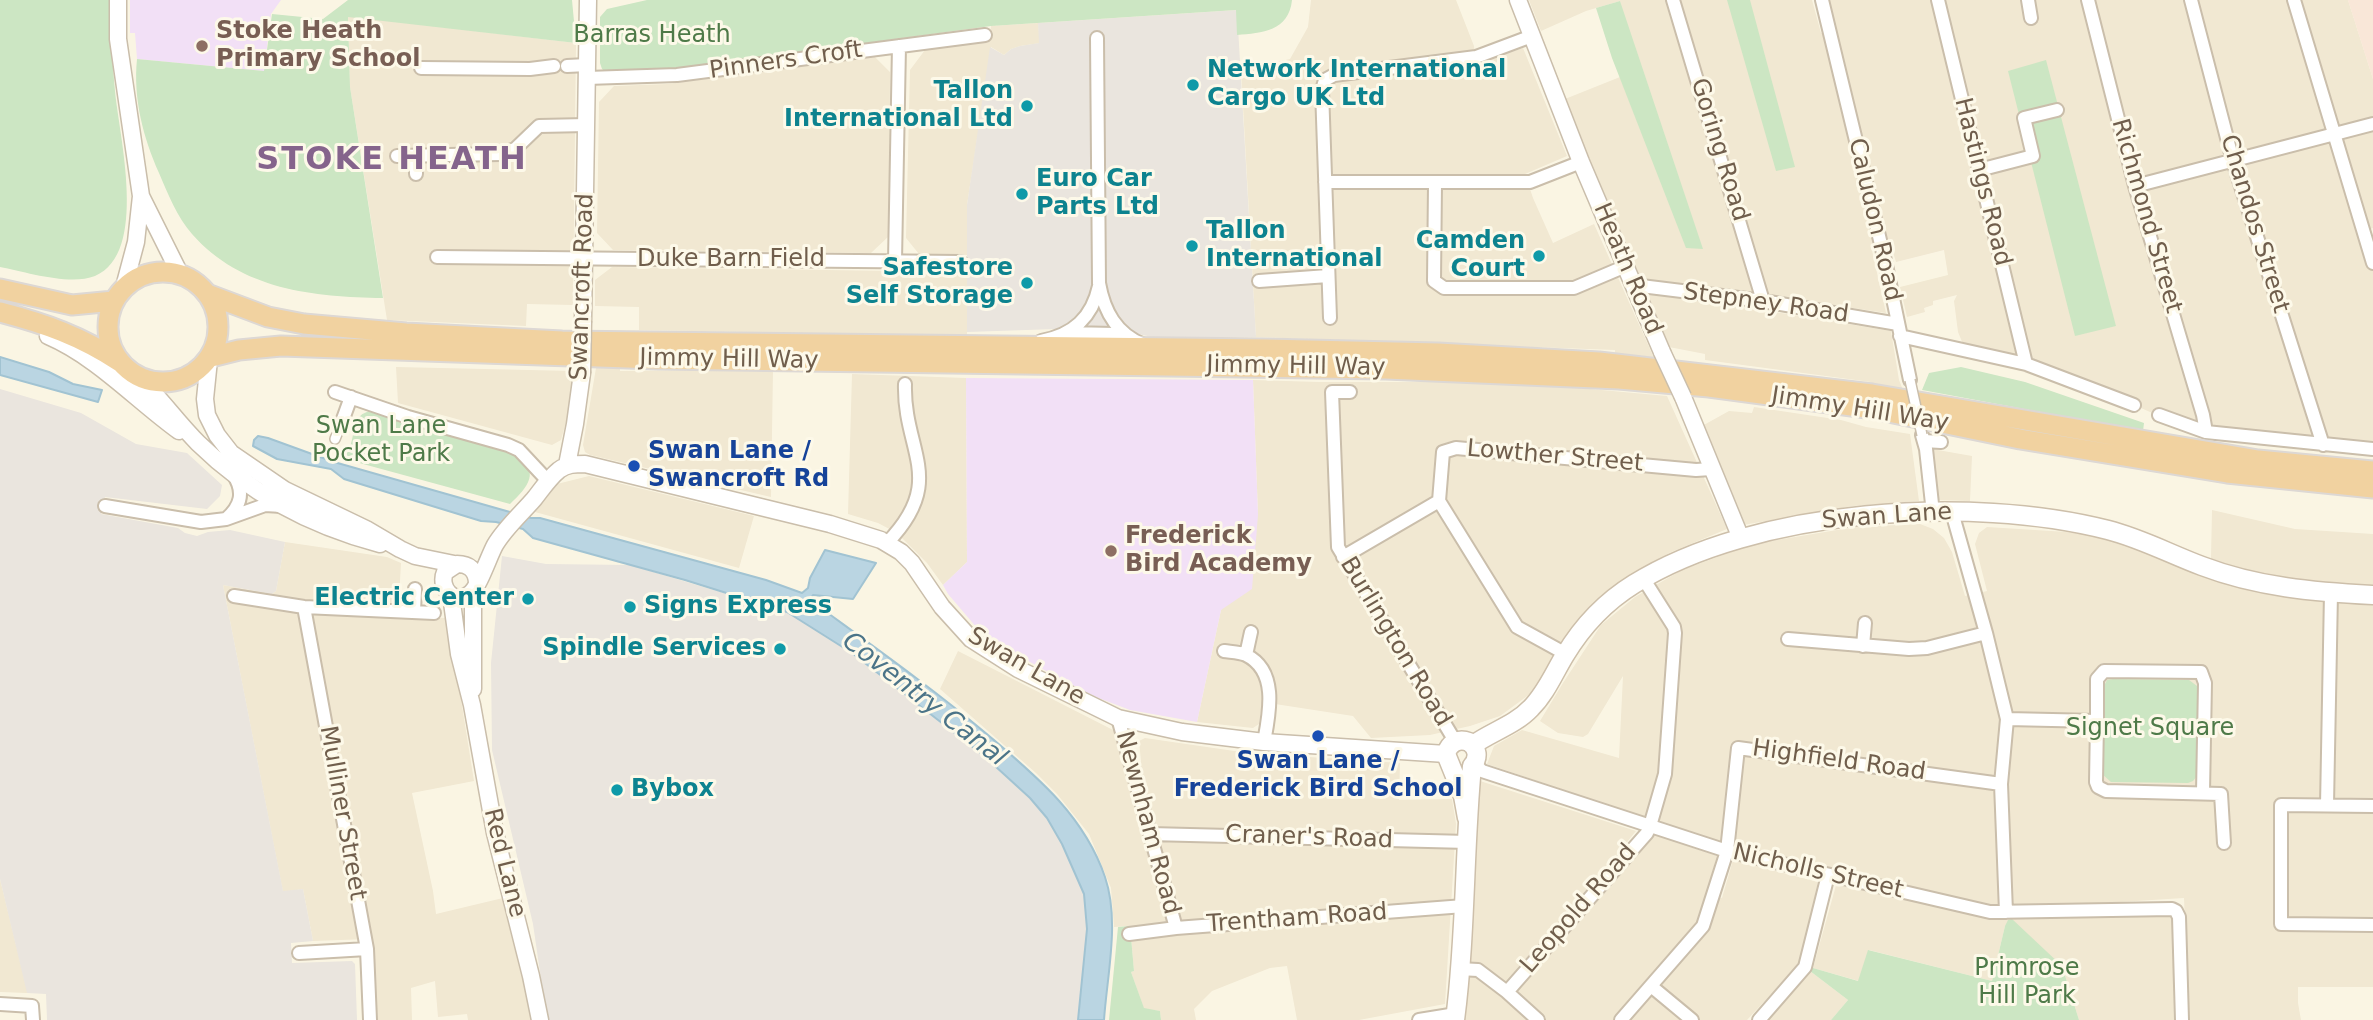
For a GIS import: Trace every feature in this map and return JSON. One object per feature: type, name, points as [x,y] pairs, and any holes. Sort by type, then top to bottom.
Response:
[{"type":"highway","points":[[0,289],[72,305],[94,304],[119,294],[149,273],[180,274],[198,284],[207,294],[218,320],[217,339],[210,358],[194,373],[173,382],[155,382],[62,330],[0,312]]},
{"type":"highway","points":[[119,294],[109,314],[108,328],[111,346],[122,365]]},
{"type":"highway","name":"Jimmy Hill Way","points":[[207,294],[268,317],[304,324],[562,341],[1151,347],[1438,353],[1599,362],[1872,394],[2231,456],[2373,471]]},
{"type":"highway","name":"Jimmy Hill Way","points":[[210,358],[239,350],[282,346],[657,359],[1373,368],[1606,378],[1709,387],[1874,409],[2020,439],[2227,472],[2373,488]]},
{"type":"main road","name":"Swan Lane","points":[[1473,745],[1530,709],[1595,614],[1617,595],[1643,578],[1682,559],[1740,536],[1812,522],[1952,512],[2071,521],[2134,538],[2238,578],[2302,591],[2373,595]]},
{"type":"main road","points":[[1451,754],[1465,740],[1473,745],[1477,753],[1473,765],[1467,818]]},
{"type":"main road","points":[[1451,754],[1463,770],[1473,765]]},
{"type":"main road","points":[[1451,754],[1463,796],[1468,842],[1455,1017]]},
{"type":"street","points":[[118,0],[118,39],[141,197],[136,242],[119,294]]},
{"type":"street","name":"Swancroft Road","points":[[567,465],[582,373],[589,0]]},
{"type":"street","name":"Heath Road","points":[[1518,0],[1581,162],[1740,536]]},
{"type":"street","name":"Goring Road","points":[[1673,0],[1763,301]]},
{"type":"street","name":"Caludon Road","points":[[1822,0],[1923,438],[1933,513]]},
{"type":"street","name":"Hastings Road","points":[[1938,0],[2026,364]]},
{"type":"street","points":[[2028,0],[2031,18]]},
{"type":"street","name":"Richmond Street","points":[[2088,0],[2135,186],[2206,432]]},
{"type":"street","name":"Chandos Street","points":[[2191,0],[2233,161],[2323,445]]},
{"type":"street","points":[[2294,0],[2373,264]]},
{"type":"street","name":"Pinners Croft","points":[[421,68],[530,69],[561,66],[587,72],[657,78],[985,35]]},
{"type":"street","points":[[1329,318],[1322,90],[1325,80],[1334,75],[1476,57],[1532,36]]},
{"type":"street","points":[[1097,38],[1099,283],[1103,303],[1112,320],[1131,339]]},
{"type":"street","points":[[895,261],[899,46]]},
{"type":"street","points":[[1979,170],[2033,156],[2024,118],[2057,110]]},
{"type":"street","points":[[2135,186],[2373,124]]},
{"type":"street","points":[[397,156],[500,154],[515,149],[539,126],[587,125]]},
{"type":"street","points":[[416,156],[416,174]]},
{"type":"street","points":[[1325,182],[1530,182],[1581,162]]},
{"type":"street","points":[[1435,184],[1434,281],[1444,288],[1574,288],[1626,266]]},
{"type":"street","points":[[141,197],[180,274]]},
{"type":"street","name":"Duke Barn Field","points":[[437,257],[961,262]]},
{"type":"street","points":[[1259,281],[1328,276]]},
{"type":"street","points":[[1006,347],[1048,340],[1078,327],[1089,314],[1099,283]]},
{"type":"street","name":"Stepney Road","points":[[1633,285],[1763,301],[1899,330],[2026,364],[2134,405]]},
{"type":"street","points":[[0,318],[65,343],[88,358],[155,414],[282,506],[354,537],[400,549]]},
{"type":"street","points":[[1066,334],[1113,334],[1151,347]]},
{"type":"street","points":[[210,358],[205,399],[207,415],[217,435],[254,477],[260,492],[256,505],[248,512]]},
{"type":"street","points":[[122,365],[155,393],[212,456]]},
{"type":"street","points":[[887,543],[900,529],[914,504],[920,478],[919,461],[907,416],[905,384]]},
{"type":"street","points":[[335,392],[408,417],[508,445],[519,450],[548,481]]},
{"type":"street","name":"Burlington Road","points":[[1350,393],[1332,393],[1338,547],[1451,754]]},
{"type":"street","points":[[335,439],[351,397]]},
{"type":"street","points":[[2159,415],[2206,432],[2373,449]]},
{"type":"street","points":[[1923,438],[1941,442]]},
{"type":"street","name":"Lowther Street","points":[[1439,501],[1443,452],[1456,448],[1696,470],[1711,469]]},
{"type":"street","points":[[231,453],[285,490],[366,529],[400,549],[415,556],[468,566],[474,572],[475,587]]},
{"type":"street","points":[[415,556],[447,589],[463,597],[475,587],[498,541],[548,481],[567,465]]},
{"type":"street","name":"Swan Lane","points":[[567,465],[593,466],[863,533],[887,543],[912,563],[942,607],[971,639],[1018,669],[1118,718],[1182,732],[1265,743],[1451,754]]},
{"type":"street","points":[[226,519],[238,506],[241,498],[240,486],[229,470]]},
{"type":"street","points":[[1343,557],[1439,501],[1517,626],[1566,654]]},
{"type":"street","points":[[105,506],[201,522],[226,519],[265,505],[282,506]]},
{"type":"street","points":[[1952,512],[2007,719],[2001,784],[2006,912]]},
{"type":"street","points":[[447,589],[445,572],[498,541]]},
{"type":"street","points":[[1643,578],[1674,627],[1675,633],[1665,774],[1650,825]]},
{"type":"street","name":"Red Lane","points":[[472,705],[475,587]]},
{"type":"street","points":[[414,612],[415,589]]},
{"type":"street","name":"Red Lane","points":[[447,589],[472,705],[495,833],[540,1020]]},
{"type":"street","points":[[2327,805],[2331,593]]},
{"type":"street","points":[[234,596],[304,607],[434,613]]},
{"type":"street","name":"Mulliner Street","points":[[304,607],[367,949],[370,1020]]},
{"type":"street","points":[[1863,646],[1865,623]]},
{"type":"street","points":[[1246,655],[1251,632]]},
{"type":"street","points":[[1788,639],[1905,649],[1927,648],[1986,633]]},
{"type":"street","points":[[1224,651],[1246,655],[1257,664],[1270,690],[1265,743]]},
{"type":"street","points":[[2203,792],[2205,683],[2201,672],[2104,671],[2099,674],[2098,788],[2106,791],[2221,794],[2224,842]]},
{"type":"street","name":"Newnham Road","points":[[1118,718],[1176,928]]},
{"type":"street","points":[[2007,719],[2097,721]]},
{"type":"street","name":"Highfield Road","points":[[1727,851],[1736,751],[1739,747],[2001,784]]},
{"type":"street","name":"Nicholls Street","points":[[1473,765],[1482,771],[1727,851],[1990,912],[2172,909],[2179,917],[2182,1020]]},
{"type":"street","points":[[2373,806],[2281,805],[2281,924],[2373,925]]},
{"type":"street","name":"Leopold Road","points":[[1507,992],[1647,832],[1650,825]]},
{"type":"street","name":"Craner's Road","points":[[1150,834],[1468,842]]},
{"type":"street","points":[[1620,1020],[1703,926],[1727,851]]},
{"type":"street","points":[[1759,1020],[1805,967],[1828,875]]},
{"type":"street","name":"Trentham Road","points":[[1129,934],[1464,906]]},
{"type":"street","points":[[299,953],[367,949]]},
{"type":"street","points":[[1459,969],[1478,970],[1538,1020]]},
{"type":"street","points":[[1651,986],[1692,1020]]},
{"type":"street","points":[[0,1004],[33,1006],[33,1020]]},
{"type":"street","points":[[1419,1020],[1455,1017]]},
{"type":"shaded area","name":"Stoke Heath Primary School","points":[[130,0],[281,0],[271,14],[264,71],[137,59],[135,33],[130,33]]},
{"type":"shaded area","points":[[1311,0],[1456,0],[1474,46],[1476,64],[1523,48],[1567,156],[1525,174],[1533,198],[1553,243],[1594,224],[1654,358],[1615,355],[1615,350],[1256,337],[1241,70],[1290,59],[1308,27]]},
{"type":"shaded area","points":[[1529,0],[1665,0],[1671,21],[1684,16],[1679,0],[1812,0],[1821,33],[1835,28],[1829,0],[2348,0],[2373,79],[2373,228],[2363,232],[2373,263],[2373,449],[2180,425],[2134,405],[1965,349],[1958,332],[1954,301],[1957,295],[1933,301],[1933,305],[1924,308],[1925,312],[1907,317],[1900,287],[1948,275],[1944,250],[1896,262],[1889,239],[1871,246],[1886,313],[1729,289],[1726,304],[1891,331],[1903,390],[1870,386],[1871,382],[1705,360],[1705,354],[1669,347],[1629,258],[1565,99],[1620,77],[1642,134],[1620,1],[1586,11],[1541,31]]},
{"type":"shaded area","points":[[2348,0],[2373,0],[2373,79]]},
{"type":"shaded area","points":[[1237,10],[1256,337],[1158,338],[1112,329],[1086,328],[967,332],[967,205],[990,47],[1004,55],[1011,49],[1039,43],[1038,23]]},
{"type":"shaded area","points":[[348,16],[576,43],[573,305],[527,304],[526,326],[387,320],[350,87]]},
{"type":"shaded area","points":[[1038,23],[1040,43],[1011,49],[1004,55],[991,47],[967,205],[967,255],[919,254],[906,238],[910,70],[925,50],[989,42],[991,26]]},
{"type":"shaded area","points":[[875,57],[890,72],[889,236],[871,253],[613,250],[597,233],[599,102],[614,86],[668,84]]},
{"type":"shaded area","points":[[612,267],[967,272],[967,336],[639,330],[639,307],[595,306],[595,280]]},
{"type":"shaded area","points":[[396,367],[573,371],[569,411],[561,440],[552,445],[398,403]]},
{"type":"shaded area","points":[[620,367],[620,371],[773,370],[771,497],[585,452],[583,445],[596,368]]},
{"type":"shaded area","points":[[852,374],[966,378],[967,562],[943,585],[927,563],[897,533],[878,523],[848,514]]},
{"type":"shaded area","name":"Frederick Bird Academy","points":[[966,378],[1253,380],[1258,515],[1252,589],[1221,610],[1197,722],[1130,710],[1096,697],[1059,678],[999,645],[977,628],[948,594],[943,585],[967,562]]},
{"type":"shaded area","points":[[1253,380],[1514,382],[1667,396],[1727,529],[1669,553],[1608,590],[1580,617],[1530,694],[1500,716],[1430,735],[1371,738],[1353,716],[1262,702],[1259,724],[1253,728],[1197,722],[1221,610],[1258,515]]},
{"type":"shaded area","points":[[0,389],[81,413],[136,444],[187,453],[222,485],[220,496],[207,509],[105,497],[101,514],[178,528],[197,536],[230,530],[285,542],[276,591],[272,594],[223,585],[283,891],[303,889],[313,941],[291,943],[292,963],[352,961],[355,964],[357,1020],[47,1020],[46,994],[27,993],[0,879]]},
{"type":"shaded area","points":[[1754,407],[1910,434],[1919,501],[1853,506],[1743,525],[1702,426],[1729,411],[1752,413]]},
{"type":"shaded area","points":[[1932,449],[1972,456],[1970,501],[1937,500]]},
{"type":"shaded area","points":[[589,476],[754,516],[739,568],[535,512],[557,484]]},
{"type":"shaded area","points":[[2212,510],[2295,529],[2373,534],[2373,987],[2298,987],[2301,1020],[2189,1020],[2184,898],[2104,903],[2105,917],[2172,917],[2174,1020],[2079,1020],[2062,966],[2005,926],[1992,981],[1869,950],[1859,981],[1813,968],[1840,871],[1821,864],[1718,842],[1487,764],[1494,746],[1522,730],[1619,758],[1623,676],[1588,734],[1583,737],[1558,733],[1540,721],[1563,683],[1601,625],[1635,597],[1682,570],[1753,544],[1855,527],[1920,524],[1933,529],[1944,538],[1952,552],[1965,596],[1987,591],[1975,544],[1979,533],[1987,527],[2095,536],[2207,577],[2211,558]]},
{"type":"shaded area","points":[[285,542],[387,557],[401,563],[398,617],[448,618],[474,781],[412,793],[436,914],[503,898],[532,1020],[468,1020],[467,1014],[438,1017],[435,981],[411,988],[412,1020],[374,1020],[368,939],[313,941],[303,889],[283,892],[223,585],[272,594],[276,591]]},
{"type":"shaded area","points":[[502,556],[546,564],[630,565],[787,612],[852,653],[983,755],[1030,798],[1047,818],[1062,844],[1084,894],[1087,929],[1078,1020],[547,1020],[533,924],[492,750],[491,663]]},
{"type":"shaded area","points":[[958,651],[1115,731],[1124,764],[1141,761],[1139,741],[1145,738],[1248,753],[1400,763],[1399,800],[1452,799],[1456,824],[1445,1004],[1359,1020],[1297,1020],[1287,966],[1270,968],[1212,991],[1194,1009],[1196,1020],[1161,1020],[1160,1011],[1144,1009],[1131,972],[1134,971],[1130,926],[1114,927],[1111,888],[1089,834],[1036,773],[940,689]]},
{"type":"shaded area","points":[[1480,781],[1636,831],[1614,858],[1625,869],[1655,835],[1717,856],[1706,894],[1722,898],[1733,860],[1818,882],[1800,963],[1747,1020],[1465,1020]]},
{"type":"shaded area","points":[[0,879],[27,990],[27,993],[0,992]]},
{"type":"shaded area","points":[[1810,971],[1848,1000],[1831,1020],[1769,1020]]},
{"type":"green space","points":[[0,0],[112,0],[113,68],[125,163],[126,219],[121,244],[112,263],[95,276],[85,279],[61,279],[0,267]]},
{"type":"green space","points":[[348,0],[572,0],[576,43],[348,17],[350,87],[383,298],[331,295],[280,287],[256,279],[211,253],[192,234],[173,205],[148,145],[136,88],[137,59],[264,71],[272,14],[323,19]]},
{"type":"green space","name":"Barras Heath","points":[[647,0],[1292,0],[1286,18],[1280,24],[1265,31],[1237,35],[1236,10],[991,26],[660,71],[606,72],[600,63],[600,17],[607,9]]},
{"type":"green space","points":[[1727,0],[1750,0],[1795,167],[1776,171]]},
{"type":"green space","points":[[1620,1],[1703,249],[1686,248],[1612,58],[1596,8]]},
{"type":"green space","points":[[2046,60],[2116,326],[2075,336],[2008,71]]},
{"type":"green space","points":[[1961,367],[2025,382],[2144,423],[2143,431],[1922,390],[1929,373]]},
{"type":"green space","name":"Swan Lane Pocket Park","points":[[371,411],[514,454],[528,467],[530,473],[527,485],[510,504],[341,458],[349,449],[357,420]]},
{"type":"green space","name":"Signet Square","points":[[2107,680],[2189,680],[2197,686],[2197,776],[2193,781],[2111,782],[2101,773],[2104,686]]},
{"type":"green space","name":"Primrose Hill Park","points":[[2012,919],[2062,966],[2079,1020],[1831,1020],[1848,1000],[1810,971],[1813,968],[1858,981],[1868,950],[1992,981],[2005,926],[2008,920]]},
{"type":"green space","points":[[1130,926],[1134,971],[1131,972],[1144,1008],[1160,1011],[1161,1020],[1109,1020],[1118,927]]},
{"type":"water","points":[[0,357],[49,372],[73,384],[102,390],[98,402],[0,375]]},
{"type":"water","name":"Coventry Canal","points":[[258,436],[334,462],[531,518],[540,518],[766,580],[802,593],[808,588],[810,578],[825,550],[876,563],[853,599],[813,595],[810,600],[988,735],[1057,798],[1085,834],[1105,877],[1112,912],[1104,1020],[1078,1020],[1087,929],[1084,894],[1062,844],[1047,818],[1030,798],[983,755],[852,653],[787,612],[685,580],[533,538],[523,529],[481,521],[344,479],[331,469],[277,459],[253,446]]},
{"type":"place","name":"Stoke Heath Primary School","points":[[202,46]]},
{"type":"place","name":"Network International Cargo UK Ltd","points":[[1193,85]]},
{"type":"place","name":"Tallon International Ltd","points":[[1027,106]]},
{"type":"place","name":"Euro Car Parts Ltd","points":[[1022,194]]},
{"type":"place","name":"Tallon International","points":[[1192,246]]},
{"type":"place","name":"Camden Court","points":[[1539,256]]},
{"type":"place","name":"Safestore Self Storage","points":[[1027,283]]},
{"type":"place","name":"Swan Lane / Swancroft Rd","points":[[634,466]]},
{"type":"place","name":"Frederick Bird Academy","points":[[1111,551]]},
{"type":"place","name":"Electric Center","points":[[528,599]]},
{"type":"place","name":"Signs Express","points":[[630,607]]},
{"type":"place","name":"Spindle Services","points":[[780,649]]},
{"type":"place","name":"Swan Lane / Frederick Bird School","points":[[1318,736]]},
{"type":"place","name":"Bybox","points":[[617,790]]},
{"type":"district","name":"STOKE HEATH","points":[[392,161]]}]
